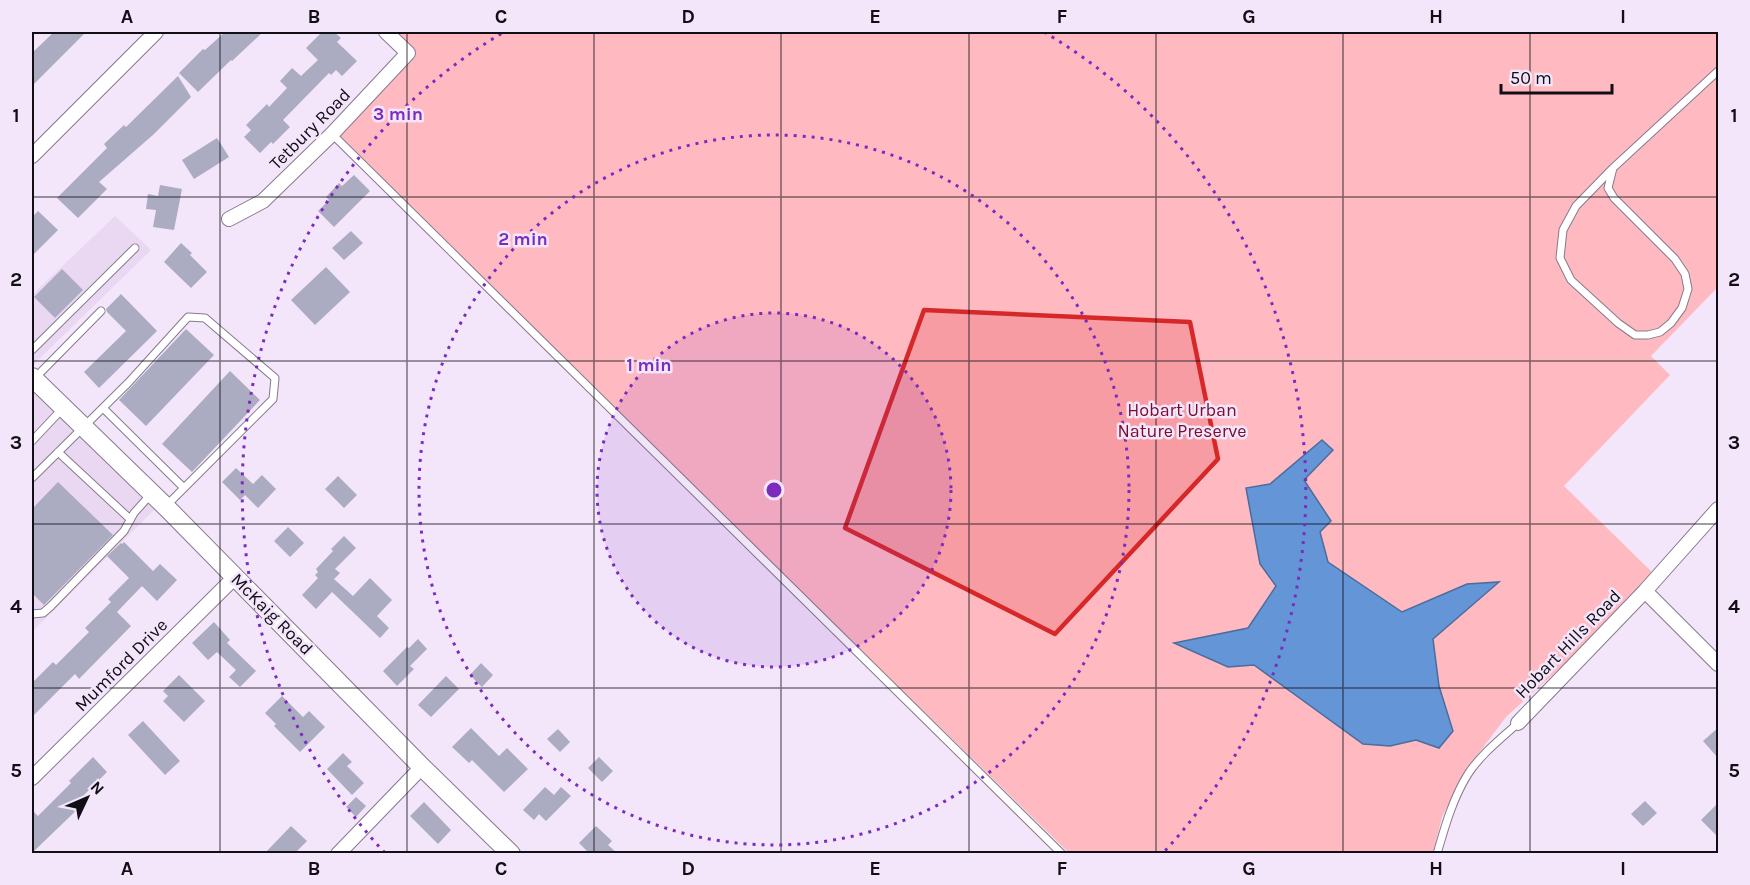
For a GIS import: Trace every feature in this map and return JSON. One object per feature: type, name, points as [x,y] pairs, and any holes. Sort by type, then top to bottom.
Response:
[{"type":"street","points":[[32,156],[156,32]]},
{"type":"street","name":"Tetbury Road","points":[[229,219],[263,201],[332,134],[408,53],[386,32]]},
{"type":"street","name":"McKaig Road","points":[[33,378],[166,507],[511,854]]},
{"type":"street","name":"Hobart Hills Road","points":[[1518,723],[1645,591],[1719,509]]},
{"type":"street","name":"Mumford Drive","points":[[32,778],[235,577]]},
{"type":"street","name":"Hobart Hills Road","points":[[1645,591],[1719,664]]},
{"type":"street","points":[[338,854],[422,767]]},
{"type":"lane","points":[[1612,168],[1608,188],[1614,198],[1675,259],[1685,274],[1688,289],[1682,308],[1671,323],[1660,332],[1635,335],[1618,323],[1572,280],[1560,258],[1563,230],[1576,206],[1612,168],[1719,71]]},
{"type":"lane","points":[[332,134],[1062,854]]},
{"type":"lane","points":[[32,350],[135,248]]},
{"type":"lane","points":[[33,378],[100,311]]},
{"type":"lane","points":[[32,478],[103,408],[189,317],[205,318],[275,378],[273,399],[166,507]]},
{"type":"lane","points":[[32,441],[63,408]]},
{"type":"lane","points":[[103,408],[184,488]]},
{"type":"lane","points":[[57,452],[130,519]]},
{"type":"lane","points":[[32,614],[43,613],[51,606],[124,531],[130,519],[152,494]]},
{"type":"lane","points":[[1437,854],[1456,796],[1469,773],[1518,723]]},
{"type":"highlighted area","points":[[924,310],[1190,322],[1218,459],[1055,634],[845,528]]},
{"type":"shaded area","points":[[115,216],[151,250],[32,366],[32,295]]},
{"type":"shaded area","points":[[32,377],[161,503],[32,632]]},
{"type":"green space","name":"Hobart Urban Nature Preserve","points":[[386,32],[1718,32],[1718,287],[1651,356],[1670,375],[1564,486],[1657,577],[1645,591],[1506,717],[1466,770],[1442,817],[1433,853],[1069,853],[332,134],[407,53]]},
{"type":"water","points":[[1322,440],[1333,450],[1304,480],[1331,521],[1320,532],[1328,562],[1402,612],[1467,584],[1499,582],[1433,639],[1439,686],[1453,731],[1439,748],[1416,740],[1390,746],[1363,744],[1254,665],[1228,667],[1174,643],[1248,628],[1276,586],[1260,564],[1246,488],[1270,484]]},
{"type":"building","points":[[54,32],[86,32],[32,86],[32,53]]},
{"type":"building","points":[[225,32],[263,32],[198,92],[179,73],[203,49],[205,50]]},
{"type":"building","points":[[322,32],[334,32],[341,38],[337,42],[357,61],[342,76],[336,70],[331,75],[329,73],[283,120],[290,127],[260,153],[244,137],[251,130],[246,125],[267,104],[269,107],[287,88],[280,81],[292,68],[301,76],[318,60],[306,48]]},
{"type":"building","points":[[178,76],[191,97],[154,134],[99,182],[107,189],[78,218],[57,198],[107,148],[104,144],[124,125],[126,127]]},
{"type":"building","points":[[217,138],[229,157],[194,179],[182,160]]},
{"type":"building","points":[[354,175],[370,191],[334,227],[318,211],[329,200],[326,197],[339,183],[342,186]]},
{"type":"building","points":[[160,185],[182,189],[174,230],[153,227],[156,210],[146,209],[148,194],[158,196]]},
{"type":"building","points":[[38,211],[58,230],[32,256],[32,217]]},
{"type":"building","points":[[351,231],[363,243],[344,260],[332,248]]},
{"type":"building","points":[[181,243],[207,272],[191,288],[164,262]]},
{"type":"building","points":[[326,267],[350,292],[315,325],[291,300]]},
{"type":"building","points":[[62,269],[83,290],[55,318],[34,297]]},
{"type":"building","points":[[121,294],[157,331],[99,388],[84,372],[126,331],[106,309]]},
{"type":"building","points":[[186,329],[214,355],[146,426],[119,400]]},
{"type":"building","points":[[230,371],[260,400],[192,472],[162,444]]},
{"type":"building","points":[[236,468],[253,484],[262,475],[276,489],[258,508],[245,495],[240,500],[222,482]]},
{"type":"building","points":[[338,476],[357,495],[344,508],[325,489]]},
{"type":"building","points":[[58,482],[113,535],[44,605],[32,593],[32,509]]},
{"type":"building","points":[[288,527],[304,543],[290,557],[274,541]]},
{"type":"building","points":[[344,536],[356,548],[335,569],[340,573],[334,579],[353,596],[370,578],[392,600],[377,616],[389,628],[380,638],[332,592],[316,609],[302,595],[318,578],[315,575],[318,572],[316,569]]},
{"type":"building","points":[[124,542],[153,571],[160,564],[177,580],[157,601],[142,586],[117,612],[131,626],[79,679],[75,674],[32,717],[32,683],[53,662],[56,665],[89,632],[85,628],[111,602],[108,599],[129,578],[107,556]]},
{"type":"building","points":[[214,622],[230,640],[227,643],[256,671],[240,687],[229,677],[236,670],[217,652],[208,660],[192,643]]},
{"type":"building","points":[[418,639],[427,649],[410,666],[414,669],[397,686],[383,671]]},
{"type":"building","points":[[481,663],[493,675],[482,687],[470,675]]},
{"type":"building","points":[[179,675],[205,701],[184,722],[163,701],[168,696],[163,691]]},
{"type":"building","points":[[446,676],[459,689],[431,717],[418,705]]},
{"type":"building","points":[[282,696],[303,717],[309,711],[325,727],[300,752],[274,726],[276,724],[265,713]]},
{"type":"building","points":[[143,721],[180,761],[165,775],[128,735]]},
{"type":"building","points":[[1719,727],[1719,759],[1703,741]]},
{"type":"building","points":[[471,728],[499,756],[507,748],[528,769],[504,792],[472,760],[469,763],[452,747]]},
{"type":"building","points":[[558,729],[570,742],[560,752],[547,739]]},
{"type":"building","points":[[343,753],[352,762],[347,766],[364,783],[352,795],[327,769]]},
{"type":"building","points":[[93,757],[107,772],[79,800],[83,804],[32,853],[32,810],[38,816]]},
{"type":"building","points":[[599,757],[613,771],[602,782],[588,768]]},
{"type":"building","points":[[545,787],[554,795],[561,787],[571,796],[546,821],[539,814],[534,820],[523,810]]},
{"type":"building","points":[[356,797],[366,806],[356,817],[346,807]]},
{"type":"building","points":[[1645,801],[1657,813],[1643,826],[1631,814]]},
{"type":"building","points":[[424,802],[451,830],[438,844],[410,816]]},
{"type":"building","points":[[1719,802],[1719,838],[1701,820]]},
{"type":"building","points":[[291,826],[307,841],[294,854],[264,854]]},
{"type":"building","points":[[596,826],[612,841],[608,845],[618,854],[590,854],[579,843]]}]
